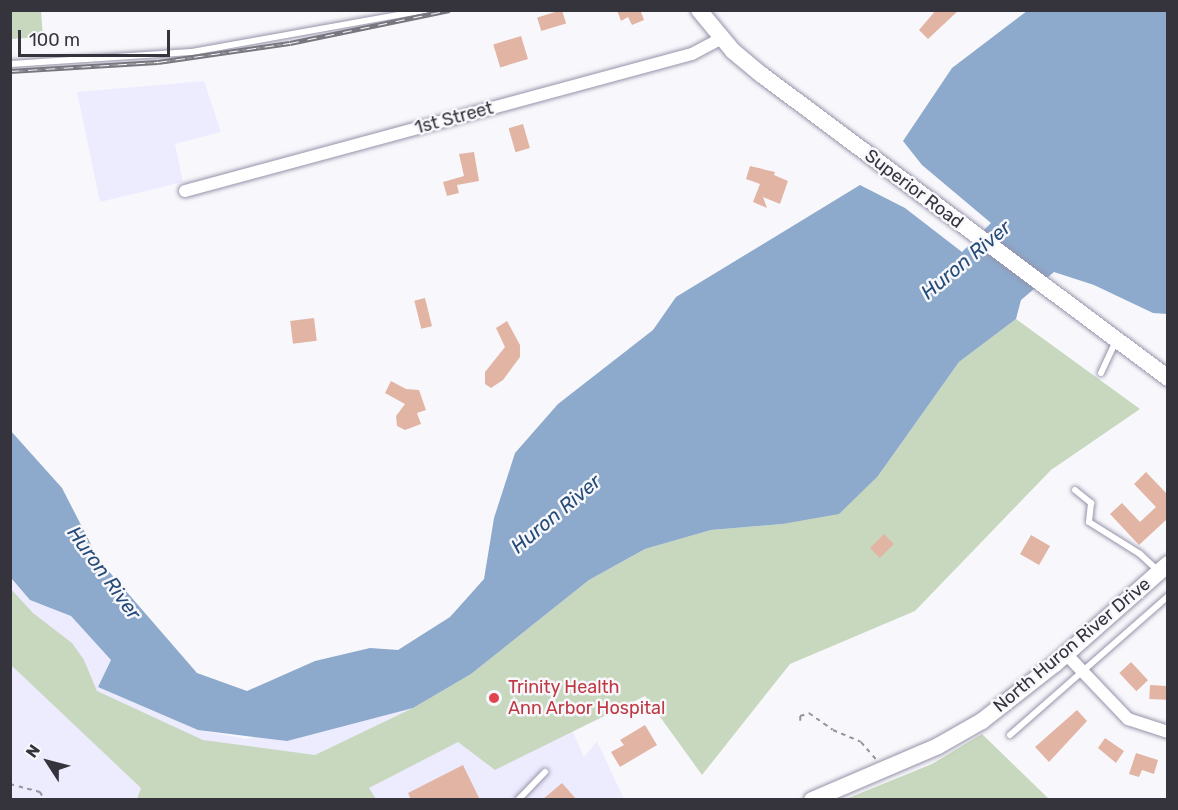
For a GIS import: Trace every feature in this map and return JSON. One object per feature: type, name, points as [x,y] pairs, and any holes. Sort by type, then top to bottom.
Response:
[{"type":"main road","name":"Superior Road","points":[[699,10],[722,38],[762,75],[1167,378]]},
{"type":"main road","name":"North Huron River Drive","points":[[812,800],[938,746],[982,721],[1066,654],[1163,568]]},
{"type":"street","name":"1st Street","points":[[185,191],[693,54],[722,38]]},
{"type":"street","points":[[1066,654],[1128,719],[1167,732]]},
{"type":"lane","points":[[10,64],[192,52],[426,10]]},
{"type":"lane","points":[[1101,373],[1117,341]]},
{"type":"lane","points":[[1075,489],[1091,503],[1089,522],[1163,568]]},
{"type":"lane","points":[[1010,735],[1167,596]]},
{"type":"lane","points":[[518,800],[544,772]]},
{"type":"path","points":[[800,722],[800,716],[809,713],[833,730],[861,742],[883,770]]},
{"type":"path","points":[[10,784],[40,792],[45,800]]},
{"type":"shaded area","points":[[204,81],[221,132],[175,144],[183,182],[100,202],[77,92]]},
{"type":"shaded area","name":"Trinity Health Ann Arbor Hospital","points":[[10,578],[30,600],[71,616],[111,660],[98,687],[198,730],[247,739],[471,674],[527,629],[584,757],[597,741],[624,799],[11,799]]},
{"type":"green space","points":[[11,10],[41,11],[43,37],[11,39]]},
{"type":"green space","points":[[1016,319],[1140,409],[1051,470],[915,611],[790,664],[702,775],[645,696],[495,770],[458,742],[369,788],[376,799],[137,799],[141,788],[11,665],[10,588],[33,613],[72,643],[84,660],[97,691],[203,740],[315,755],[413,708],[471,674],[589,580],[645,549],[711,530],[782,524],[878,476],[959,362]]},
{"type":"green space","points":[[982,734],[1049,799],[846,799],[932,764]]},
{"type":"water","name":"Huron River","points":[[1027,11],[1167,11],[1167,314],[1153,313],[1094,285],[1054,272],[1021,300],[1016,319],[959,362],[878,476],[839,514],[782,524],[711,530],[645,549],[589,580],[471,674],[413,708],[287,741],[198,730],[98,687],[111,660],[71,616],[30,600],[11,578],[10,430],[62,488],[99,560],[197,673],[247,691],[315,661],[370,648],[398,650],[450,617],[484,579],[494,518],[515,453],[558,404],[653,330],[676,297],[860,185],[905,208],[962,252],[991,223],[922,165],[903,141],[952,68]]},
{"type":"building","points":[[562,10],[566,23],[541,31],[537,18]]},
{"type":"building","points":[[617,10],[645,10],[641,12],[644,20],[632,25],[628,17],[621,21]]},
{"type":"building","points":[[936,10],[959,10],[928,39],[919,30]]},
{"type":"building","points":[[521,36],[528,59],[500,67],[493,44]]},
{"type":"building","points":[[523,124],[530,148],[515,152],[509,128]]},
{"type":"building","points":[[474,152],[479,181],[457,185],[459,193],[447,196],[443,182],[464,176],[459,154]]},
{"type":"building","points":[[750,166],[775,172],[774,175],[788,181],[780,204],[763,197],[767,208],[753,202],[760,184],[746,179]]},
{"type":"building","points":[[425,298],[432,326],[421,329],[414,301]]},
{"type":"building","points":[[314,318],[317,341],[293,344],[290,321]]},
{"type":"building","points":[[507,321],[520,345],[520,357],[503,380],[491,388],[485,384],[485,372],[505,347],[496,328]]},
{"type":"building","points":[[391,381],[406,389],[419,390],[426,410],[417,413],[421,424],[405,430],[397,426],[396,416],[405,404],[385,393]]},
{"type":"building","points":[[1146,472],[1167,494],[1167,519],[1139,545],[1110,514],[1122,503],[1140,522],[1156,507],[1134,484]]},
{"type":"building","points":[[884,534],[894,544],[880,558],[870,548]]},
{"type":"building","points":[[1031,535],[1050,546],[1039,565],[1020,554]]},
{"type":"building","points":[[1131,662],[1148,680],[1136,691],[1119,673]]},
{"type":"building","points":[[1150,685],[1167,686],[1166,700],[1149,699]]},
{"type":"building","points":[[1077,710],[1087,721],[1049,762],[1035,747]]},
{"type":"building","points":[[645,725],[657,745],[620,767],[611,752],[624,745],[620,740]]},
{"type":"building","points":[[1105,738],[1124,751],[1116,763],[1098,748]]},
{"type":"building","points":[[1136,753],[1158,760],[1154,774],[1142,770],[1139,777],[1129,774]]},
{"type":"building","points":[[463,765],[480,800],[411,800],[408,793]]},
{"type":"building","points":[[562,783],[577,800],[542,800]]},
{"type":"railway","points":[[10,71],[158,62],[290,43],[450,10]]},
{"type":"place","name":"Trinity Health Ann Arbor Hospital","points":[[494,698]]}]
